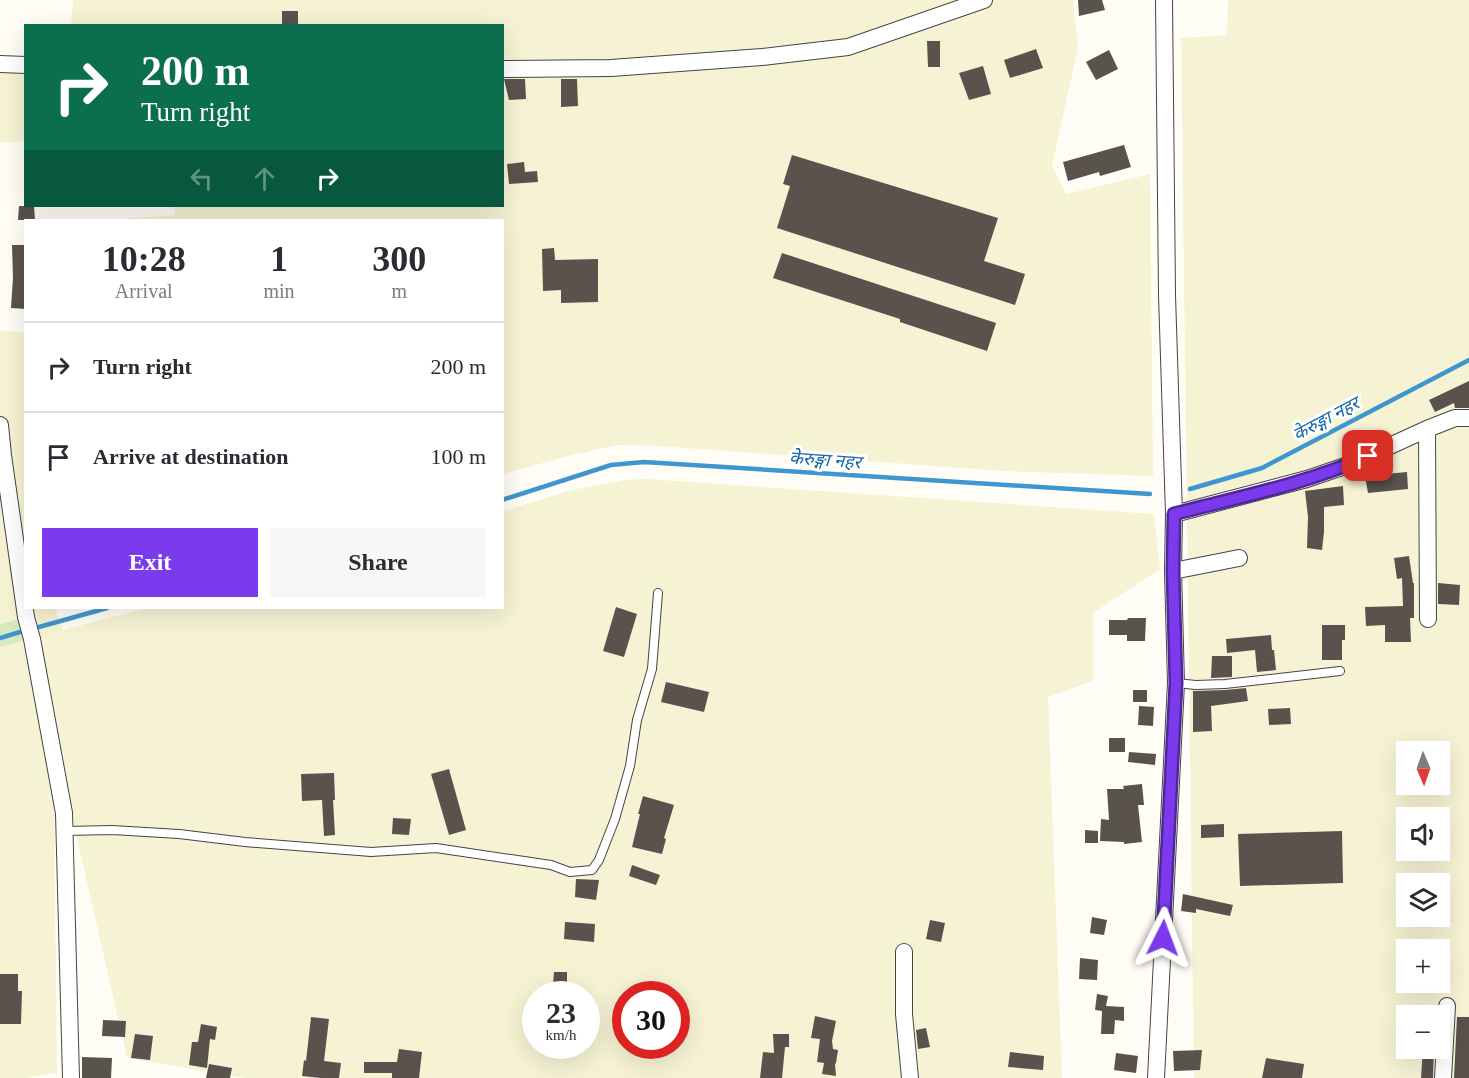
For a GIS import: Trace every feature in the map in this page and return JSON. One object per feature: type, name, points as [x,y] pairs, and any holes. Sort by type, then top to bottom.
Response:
[{"type":"street","points":[[504,69],[610,68],[762,57],[848,47],[984,0]]},
{"type":"street","points":[[1156,1078],[1176,683],[1174,514],[1167,295],[1164,0]]},
{"type":"street","points":[[0,64],[24,65]]},
{"type":"street","points":[[1174,514],[1307,479],[1348,465],[1455,418],[1469,418]]},
{"type":"street","points":[[0,425],[5,503],[24,606]]},
{"type":"street","points":[[1426,429],[1428,620]]},
{"type":"street","points":[[1173,571],[1239,558]]},
{"type":"street","points":[[25,609],[64,813],[71,1078]]},
{"type":"street","points":[[904,952],[904,1014],[910,1078]]},
{"type":"street","points":[[1443,1078],[1444,1059]]},
{"type":"lane","points":[[64,831],[112,830],[179,834],[245,842],[371,852],[436,848],[550,866],[570,872],[592,870],[600,860],[630,766],[637,720],[652,669],[658,593]]},
{"type":"lane","points":[[1176,683],[1225,684],[1340,670]]},
{"type":"shaded area","points":[[73,0],[1073,0],[1078,48],[1052,165],[1066,194],[1150,174],[1153,476],[1003,471],[618,445],[504,474],[504,219],[118,219],[175,215],[174,207],[504,207],[504,24],[71,24]]},
{"type":"shaded area","points":[[1228,0],[1469,0],[1469,1078],[1194,1078],[1181,38],[1227,35]]},
{"type":"shaded area","points":[[0,64],[24,65],[24,141],[0,143]]},
{"type":"shaded area","points":[[0,331],[24,332],[24,609],[58,609],[55,610],[63,630],[143,609],[504,609],[504,511],[572,490],[624,480],[647,479],[1154,514],[1160,569],[1093,613],[1093,681],[1048,697],[1062,1078],[244,1078],[127,1058],[34,649],[54,800],[57,1073],[25,1078],[0,1078],[0,647],[31,639],[26,617],[0,624]]},
{"type":"green space","points":[[26,617],[32,639],[0,647],[0,624]]},
{"type":"building","points":[[1078,0],[1102,0],[1105,10],[1079,16]]},
{"type":"building","points":[[282,11],[298,11],[298,24],[282,24]]},
{"type":"building","points":[[927,41],[940,41],[940,67],[928,67]]},
{"type":"building","points":[[1036,49],[1043,68],[1010,78],[1004,60]]},
{"type":"building","points":[[1109,50],[1118,69],[1096,80],[1086,62]]},
{"type":"building","points":[[983,66],[991,94],[969,100],[959,73]]},
{"type":"building","points":[[504,79],[525,79],[526,99],[509,100]]},
{"type":"building","points":[[561,79],[577,79],[578,106],[561,107]]},
{"type":"building","points":[[1124,145],[1131,167],[1100,176],[1099,172],[1068,181],[1063,162]]},
{"type":"building","points":[[792,155],[998,218],[984,261],[1025,274],[1015,305],[777,228],[790,186],[783,184]]},
{"type":"building","points":[[524,162],[525,172],[537,171],[538,182],[509,184],[507,164]]},
{"type":"building","points":[[19,206],[34,207],[35,219],[18,220]]},
{"type":"building","points":[[12,245],[24,245],[24,309],[11,308]]},
{"type":"building","points":[[554,248],[555,260],[598,259],[598,302],[561,303],[561,290],[543,291],[542,249]]},
{"type":"building","points":[[782,253],[996,323],[987,351],[900,322],[900,319],[773,278]]},
{"type":"building","points":[[1469,381],[1469,408],[1455,408],[1454,403],[1435,412],[1429,400]]},
{"type":"building","points":[[1407,472],[1408,489],[1368,493],[1365,476]]},
{"type":"building","points":[[1343,486],[1344,505],[1324,507],[1322,550],[1307,548],[1308,517],[1305,491]]},
{"type":"building","points":[[1409,556],[1414,583],[1414,618],[1410,618],[1411,642],[1385,642],[1385,625],[1366,626],[1365,607],[1403,606],[1402,578],[1397,579],[1394,558]]},
{"type":"building","points":[[1438,583],[1460,585],[1459,605],[1438,604]]},
{"type":"building","points":[[616,607],[637,614],[624,657],[603,651]]},
{"type":"building","points":[[1128,618],[1146,618],[1145,641],[1127,641],[1127,635],[1109,635],[1109,620],[1127,620]]},
{"type":"building","points":[[1322,625],[1345,625],[1342,660],[1322,660]]},
{"type":"building","points":[[1271,635],[1276,670],[1257,672],[1255,650],[1227,653],[1226,639]]},
{"type":"building","points":[[1212,656],[1232,656],[1232,677],[1211,678]]},
{"type":"building","points":[[666,682],[709,692],[704,712],[661,702]]},
{"type":"building","points":[[1246,688],[1248,701],[1211,706],[1212,731],[1193,732],[1193,691]]},
{"type":"building","points":[[1133,690],[1147,690],[1147,702],[1133,702]]},
{"type":"building","points":[[1139,706],[1154,707],[1153,726],[1138,725]]},
{"type":"building","points":[[1290,708],[1291,724],[1269,725],[1268,709]]},
{"type":"building","points":[[1109,738],[1125,738],[1125,752],[1109,752]]},
{"type":"building","points":[[1129,752],[1156,754],[1155,765],[1128,762]]},
{"type":"building","points":[[449,769],[466,830],[449,835],[431,774]]},
{"type":"building","points":[[334,773],[335,835],[324,836],[322,800],[302,801],[301,774]]},
{"type":"building","points":[[1142,784],[1144,805],[1138,805],[1142,842],[1124,844],[1124,842],[1100,841],[1101,819],[1109,820],[1107,789],[1124,789],[1123,786]]},
{"type":"building","points":[[643,796],[674,805],[664,838],[666,839],[662,854],[632,847]]},
{"type":"building","points":[[393,818],[411,819],[409,835],[392,834]]},
{"type":"building","points":[[1224,824],[1224,837],[1201,838],[1201,825]]},
{"type":"building","points":[[1085,830],[1098,831],[1098,843],[1085,843]]},
{"type":"building","points":[[1342,831],[1343,883],[1240,886],[1238,834]]},
{"type":"building","points":[[632,865],[660,875],[656,885],[629,876]]},
{"type":"building","points":[[576,879],[599,880],[596,900],[575,897]]},
{"type":"building","points":[[1183,894],[1233,905],[1230,916],[1196,909],[1196,913],[1181,911]]},
{"type":"building","points":[[1092,917],[1107,920],[1104,935],[1090,933]]},
{"type":"building","points":[[930,920],[945,923],[941,942],[926,939]]},
{"type":"building","points":[[565,922],[595,924],[594,942],[564,939]]},
{"type":"building","points":[[1080,958],[1098,960],[1097,980],[1079,979]]},
{"type":"building","points":[[554,972],[567,972],[567,981],[553,981]]},
{"type":"building","points":[[0,974],[18,974],[18,991],[22,991],[21,1024],[0,1024]]},
{"type":"building","points":[[1097,994],[1108,996],[1106,1006],[1124,1007],[1124,1021],[1115,1020],[1114,1034],[1101,1034],[1102,1011],[1095,1010]]},
{"type":"building","points":[[815,1016],[836,1021],[832,1041],[833,1049],[838,1050],[835,1064],[836,1076],[822,1074],[824,1063],[817,1062],[820,1039],[811,1038]]},
{"type":"building","points":[[311,1017],[329,1019],[324,1061],[341,1063],[339,1078],[302,1076]]},
{"type":"building","points":[[1457,1017],[1469,1017],[1469,1078],[1454,1078]]},
{"type":"building","points":[[103,1020],[126,1021],[125,1037],[102,1036]]},
{"type":"building","points":[[201,1024],[217,1027],[215,1040],[210,1039],[207,1068],[189,1065],[192,1042],[198,1042]]},
{"type":"building","points":[[926,1028],[930,1047],[918,1049],[916,1030]]},
{"type":"building","points":[[135,1034],[153,1036],[150,1060],[131,1058]]},
{"type":"building","points":[[773,1034],[789,1034],[789,1047],[785,1047],[782,1078],[760,1078],[763,1052],[774,1053]]},
{"type":"building","points":[[399,1049],[422,1052],[419,1078],[392,1078],[392,1073],[364,1073],[364,1062],[397,1062]]},
{"type":"building","points":[[1202,1050],[1200,1070],[1174,1071],[1173,1051]]},
{"type":"building","points":[[1010,1052],[1044,1056],[1043,1070],[1008,1067]]},
{"type":"building","points":[[1116,1053],[1138,1056],[1136,1073],[1114,1070]]},
{"type":"building","points":[[82,1057],[112,1058],[111,1078],[82,1078]]},
{"type":"building","points":[[1266,1058],[1304,1064],[1302,1078],[1262,1078]]},
{"type":"building","points":[[1422,1059],[1434,1059],[1433,1078],[1421,1078]]},
{"type":"building","points":[[209,1064],[232,1068],[230,1078],[206,1078]]},
{"type":"waterway","name":"केरुङ्गा नहर","points":[[1190,489],[1262,468],[1469,360]]},
{"type":"waterway","name":"केेरुङ्गा नहर","points":[[504,499],[611,465],[644,462],[1150,494]]},
{"type":"waterway","name":"केेरुङ्गा नहर","points":[[39,627],[103,609]]},
{"type":"waterway","name":"केेरुङ्गा नहर","points":[[0,638],[20,632]]},
{"type":"route","points":[[1163,938],[1176,683],[1174,514],[1307,479],[1368,456]]}]
